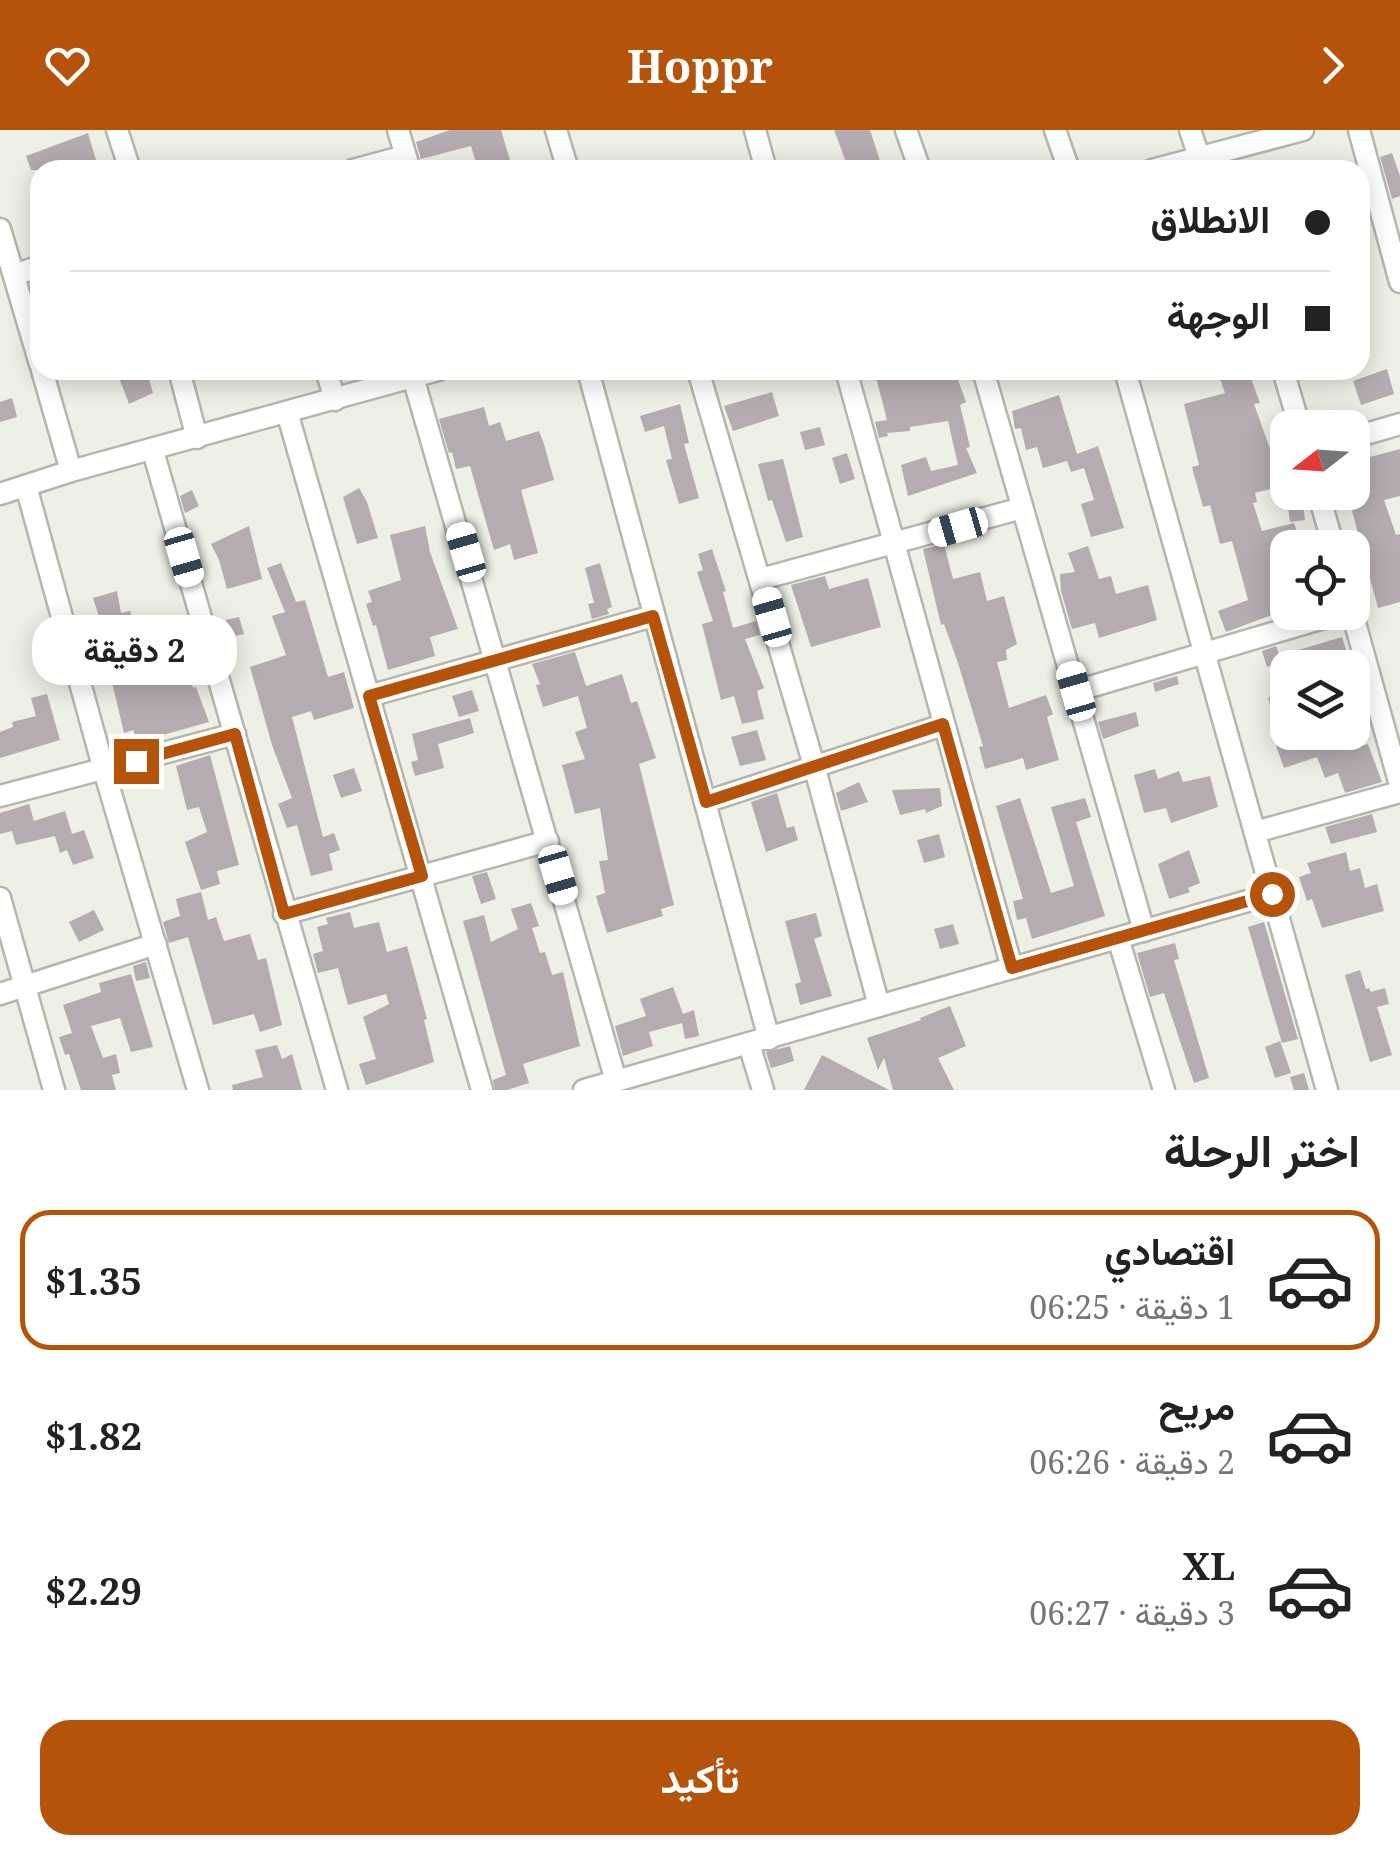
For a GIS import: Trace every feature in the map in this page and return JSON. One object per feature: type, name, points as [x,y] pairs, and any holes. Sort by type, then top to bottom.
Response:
[{"type":"street","points":[[117,130],[127,160]]},
{"type":"street","points":[[398,130],[407,160]]},
{"type":"street","points":[[556,130],[565,160]]},
{"type":"street","points":[[755,130],[763,160]]},
{"type":"street","points":[[906,130],[916,160]]},
{"type":"street","points":[[1056,130],[1066,160]]},
{"type":"street","points":[[1190,130],[1199,157]]},
{"type":"street","points":[[1228,160],[1303,130]]},
{"type":"street","points":[[1358,130],[1366,160]]},
{"type":"street","points":[[1188,160],[1218,160]]},
{"type":"street","points":[[1370,173],[1400,282]]},
{"type":"street","points":[[0,229],[30,330]]},
{"type":"street","points":[[14,275],[30,269]]},
{"type":"street","points":[[45,380],[71,471]]},
{"type":"street","points":[[182,380],[197,438]]},
{"type":"street","points":[[329,380],[336,400]]},
{"type":"street","points":[[0,494],[401,380]]},
{"type":"street","points":[[415,380],[616,1081]]},
{"type":"street","points":[[591,380],[706,802],[759,1041],[763,1090]]},
{"type":"street","points":[[701,380],[761,579],[879,1006]]},
{"type":"street","points":[[849,380],[1012,968]]},
{"type":"street","points":[[986,380],[1144,930]]},
{"type":"street","points":[[1128,380],[1327,1090]]},
{"type":"street","points":[[1286,380],[1295,410]]},
{"type":"street","points":[[286,412],[482,1090]]},
{"type":"street","points":[[1370,433],[1400,424]]},
{"type":"street","points":[[153,451],[337,1090]]},
{"type":"street","points":[[26,486],[198,1090]]},
{"type":"street","points":[[761,579],[1022,508]]},
{"type":"street","points":[[369,696],[653,616]]},
{"type":"street","points":[[1076,691],[1280,630]]},
{"type":"street","points":[[1255,832],[1400,788],[1357,630]]},
{"type":"street","points":[[706,802],[943,724]]},
{"type":"street","points":[[0,796],[235,734]]},
{"type":"street","points":[[284,914],[548,841]]},
{"type":"street","points":[[584,1090],[1272,894]]},
{"type":"street","points":[[0,898],[54,1090]]},
{"type":"street","points":[[1118,938],[1164,1090]]},
{"type":"street","points":[[0,994],[156,944]]},
{"type":"building","points":[[450,130],[501,130],[510,160],[475,160],[471,146],[421,159],[416,142]]},
{"type":"building","points":[[834,130],[870,130],[880,160],[845,160]]},
{"type":"building","points":[[88,133],[96,160],[30,160],[30,167],[26,156]]},
{"type":"building","points":[[1392,153],[1400,176],[1400,196],[1392,199],[1380,157]]},
{"type":"building","points":[[1387,369],[1394,394],[1361,405],[1353,381],[1370,380],[1370,375]]},
{"type":"building","points":[[120,380],[149,380],[153,393],[129,404]]},
{"type":"building","points":[[877,380],[958,380],[966,402],[960,405],[970,447],[966,448],[977,473],[908,496],[901,465],[926,457],[931,471],[958,465],[948,421],[910,427],[910,431],[887,433],[888,436],[879,438],[875,422],[887,420]]},
{"type":"building","points":[[1220,380],[1252,380],[1260,403],[1254,404],[1270,449],[1270,489],[1255,493],[1257,502],[1253,503],[1262,531],[1294,523],[1297,530],[1270,530],[1270,616],[1226,632],[1218,611],[1248,600],[1232,541],[1220,544],[1210,505],[1203,507],[1192,467],[1199,465],[1184,404],[1225,393]]},
{"type":"building","points":[[772,392],[779,416],[733,431],[724,406]]},
{"type":"building","points":[[1059,395],[1077,454],[1098,446],[1124,528],[1091,537],[1081,504],[1094,500],[1084,468],[1071,472],[1067,461],[1043,468],[1037,447],[1026,450],[1021,428],[1015,429],[1012,411]]},
{"type":"building","points":[[12,398],[17,417],[0,422],[0,402]]},
{"type":"building","points":[[680,404],[689,443],[684,444],[699,498],[679,504],[666,460],[672,459],[664,426],[645,432],[640,416]]},
{"type":"building","points":[[484,407],[489,426],[500,422],[506,441],[539,431],[554,480],[521,490],[538,553],[514,560],[510,544],[494,550],[470,466],[456,469],[439,419]]},
{"type":"building","points":[[820,427],[825,445],[805,450],[800,432]]},
{"type":"building","points":[[1400,449],[1400,496],[1384,500],[1396,535],[1400,534],[1400,602],[1378,608],[1370,578],[1370,530],[1357,530],[1352,510],[1370,510],[1370,457]]},
{"type":"building","points":[[847,453],[855,479],[840,484],[832,458]]},
{"type":"building","points":[[783,459],[803,537],[786,542],[772,500],[768,501],[758,464]]},
{"type":"building","points":[[359,488],[378,538],[357,544],[343,497]]},
{"type":"building","points":[[192,490],[199,506],[185,513],[180,496]]},
{"type":"building","points":[[1288,510],[1304,510],[1305,520],[1290,522]]},
{"type":"building","points":[[249,526],[262,579],[227,589],[211,544]]},
{"type":"building","points":[[425,526],[430,552],[458,629],[430,637],[435,656],[388,670],[366,604],[372,602],[368,591],[401,580],[390,535]]},
{"type":"building","points":[[944,544],[953,579],[980,572],[987,601],[1004,596],[1017,644],[1006,650],[1007,660],[997,662],[1009,708],[1046,695],[1053,714],[1047,717],[1059,760],[1026,770],[1023,758],[985,769],[979,747],[983,746],[958,663],[944,624],[941,625],[923,549]]},
{"type":"building","points":[[1088,546],[1099,579],[1111,576],[1116,594],[1148,585],[1157,620],[1099,638],[1095,623],[1072,629],[1060,574],[1075,572],[1068,553]]},
{"type":"building","points":[[712,549],[733,628],[756,621],[760,635],[745,639],[764,688],[757,691],[764,719],[742,724],[734,696],[721,700],[702,624],[713,621],[697,572],[703,570],[698,554]]},
{"type":"building","points":[[281,563],[296,602],[305,600],[328,677],[344,672],[354,708],[314,720],[311,711],[292,717],[323,837],[334,833],[340,850],[329,854],[333,870],[311,876],[297,825],[287,828],[278,804],[292,798],[250,667],[286,655],[272,616],[285,612],[267,568]]},
{"type":"building","points":[[600,563],[612,607],[607,609],[609,614],[592,619],[588,604],[594,603],[585,568]]},
{"type":"building","points":[[825,576],[829,589],[868,578],[881,627],[811,647],[791,585]]},
{"type":"building","points":[[117,591],[121,613],[130,611],[138,639],[179,626],[193,688],[196,687],[209,722],[138,742],[133,730],[124,733],[106,657],[94,660],[86,627],[101,623],[93,598]]},
{"type":"building","points":[[239,617],[244,634],[230,637],[226,620]]},
{"type":"building","points":[[1342,637],[1346,650],[1298,650]]},
{"type":"building","points":[[1276,646],[1278,650],[1270,650],[1270,666],[1267,667],[1262,651]]},
{"type":"building","points":[[575,652],[586,686],[622,674],[631,703],[637,701],[656,758],[639,764],[674,905],[661,909],[663,916],[607,933],[596,896],[605,893],[599,861],[608,860],[600,808],[575,814],[562,765],[585,759],[575,732],[587,728],[578,696],[543,707],[532,664]]},
{"type":"building","points":[[1177,676],[1179,684],[1155,692],[1153,683]]},
{"type":"building","points":[[472,690],[479,711],[459,717],[452,696]]},
{"type":"building","points":[[47,694],[60,740],[0,758],[0,732],[13,727],[12,722],[36,716],[31,698]]},
{"type":"building","points":[[1136,712],[1139,726],[1103,739],[1098,722]]},
{"type":"building","points":[[470,718],[474,733],[438,744],[444,768],[415,776],[411,762],[418,760],[412,734]]},
{"type":"building","points":[[757,730],[766,760],[740,766],[731,737]]},
{"type":"building","points":[[1370,749],[1382,782],[1345,793],[1338,773],[1325,778],[1317,757],[1284,768],[1277,750]]},
{"type":"building","points":[[210,755],[239,865],[217,871],[220,884],[201,890],[185,842],[207,832],[199,807],[187,810],[176,766]]},
{"type":"building","points":[[354,768],[362,791],[341,798],[333,775]]},
{"type":"building","points":[[1155,769],[1158,779],[1179,771],[1183,782],[1210,776],[1218,807],[1171,823],[1166,808],[1144,813],[1134,775]]},
{"type":"building","points":[[859,782],[868,802],[841,811],[836,793]]},
{"type":"building","points":[[940,788],[942,806],[926,813],[925,809],[900,815],[892,790]]},
{"type":"building","points":[[777,793],[787,828],[794,826],[798,840],[766,852],[751,802]]},
{"type":"building","points":[[1020,798],[1051,893],[1074,886],[1051,807],[1085,798],[1091,817],[1076,822],[1105,916],[1032,939],[1026,918],[1017,920],[1013,901],[1023,899],[996,806]]},
{"type":"building","points":[[29,804],[34,821],[65,811],[72,834],[84,830],[94,858],[73,865],[67,850],[60,853],[55,836],[16,845],[12,831],[0,834],[0,813]]},
{"type":"building","points":[[1372,814],[1377,832],[1331,844],[1325,827]]},
{"type":"building","points":[[939,834],[945,857],[924,863],[917,840]]},
{"type":"building","points":[[1189,850],[1200,883],[1188,888],[1190,892],[1169,899],[1158,864]]},
{"type":"building","points":[[1346,852],[1350,871],[1360,868],[1365,888],[1377,884],[1384,911],[1322,928],[1299,877],[1311,873],[1307,863]]},
{"type":"building","points":[[487,872],[496,899],[481,904],[472,876]]},
{"type":"building","points":[[201,892],[208,920],[216,917],[224,941],[250,934],[258,960],[266,958],[282,1025],[260,1032],[254,1014],[213,1025],[188,937],[169,943],[163,922],[180,916],[176,899]]},
{"type":"building","points":[[531,903],[539,926],[532,928],[540,953],[545,952],[552,975],[563,972],[580,1046],[523,1064],[529,1083],[495,1090],[493,1080],[506,1075],[463,921],[484,915],[491,942],[518,929],[511,909]]},
{"type":"building","points":[[94,910],[104,930],[79,942],[69,922]]},
{"type":"building","points":[[350,912],[354,928],[379,922],[387,952],[407,946],[434,1062],[366,1085],[359,1064],[376,1059],[363,1017],[389,1004],[386,994],[348,1005],[338,968],[318,973],[313,954],[323,951],[317,927],[328,924],[326,918]]},
{"type":"building","points":[[816,913],[822,936],[814,939],[832,996],[800,1005],[795,984],[801,982],[785,921]]},
{"type":"building","points":[[1264,922],[1298,1039],[1282,1043],[1248,927]]},
{"type":"building","points":[[953,924],[959,944],[940,949],[934,929]]},
{"type":"building","points":[[1175,943],[1179,959],[1174,960],[1209,1078],[1194,1083],[1164,993],[1150,997],[1137,953]]},
{"type":"building","points":[[146,962],[150,978],[136,981],[133,966]]},
{"type":"building","points":[[1360,970],[1366,989],[1371,992],[1385,988],[1389,1004],[1377,1007],[1392,1055],[1370,1062],[1345,975]]},
{"type":"building","points":[[131,974],[153,1047],[131,1052],[120,1018],[91,1026],[103,1058],[116,1054],[120,1073],[112,1075],[116,1090],[81,1090],[59,1037],[72,1033],[63,1005],[101,992],[99,983]]},
{"type":"building","points":[[673,987],[683,1014],[694,1010],[699,1036],[685,1039],[682,1023],[649,1032],[653,1046],[623,1056],[615,1026],[646,1016],[640,999]]},
{"type":"building","points":[[950,1006],[966,1046],[938,1058],[954,1090],[893,1090],[884,1058],[878,1070],[867,1038]]},
{"type":"building","points":[[1280,1041],[1291,1073],[1275,1078],[1265,1047]]},
{"type":"building","points":[[277,1045],[282,1059],[292,1054],[302,1090],[233,1090],[232,1085],[263,1077],[255,1050]]},
{"type":"building","points":[[790,1046],[794,1061],[771,1068],[766,1052]]},
{"type":"building","points":[[822,1055],[889,1090],[804,1090]]},
{"type":"building","points":[[1304,1073],[1309,1090],[1294,1090],[1290,1077]]},
{"type":"route","points":[[136,761],[235,734],[284,914],[346,898],[422,876],[369,696],[653,616],[706,802],[943,724],[1012,968],[1272,894]]}]
